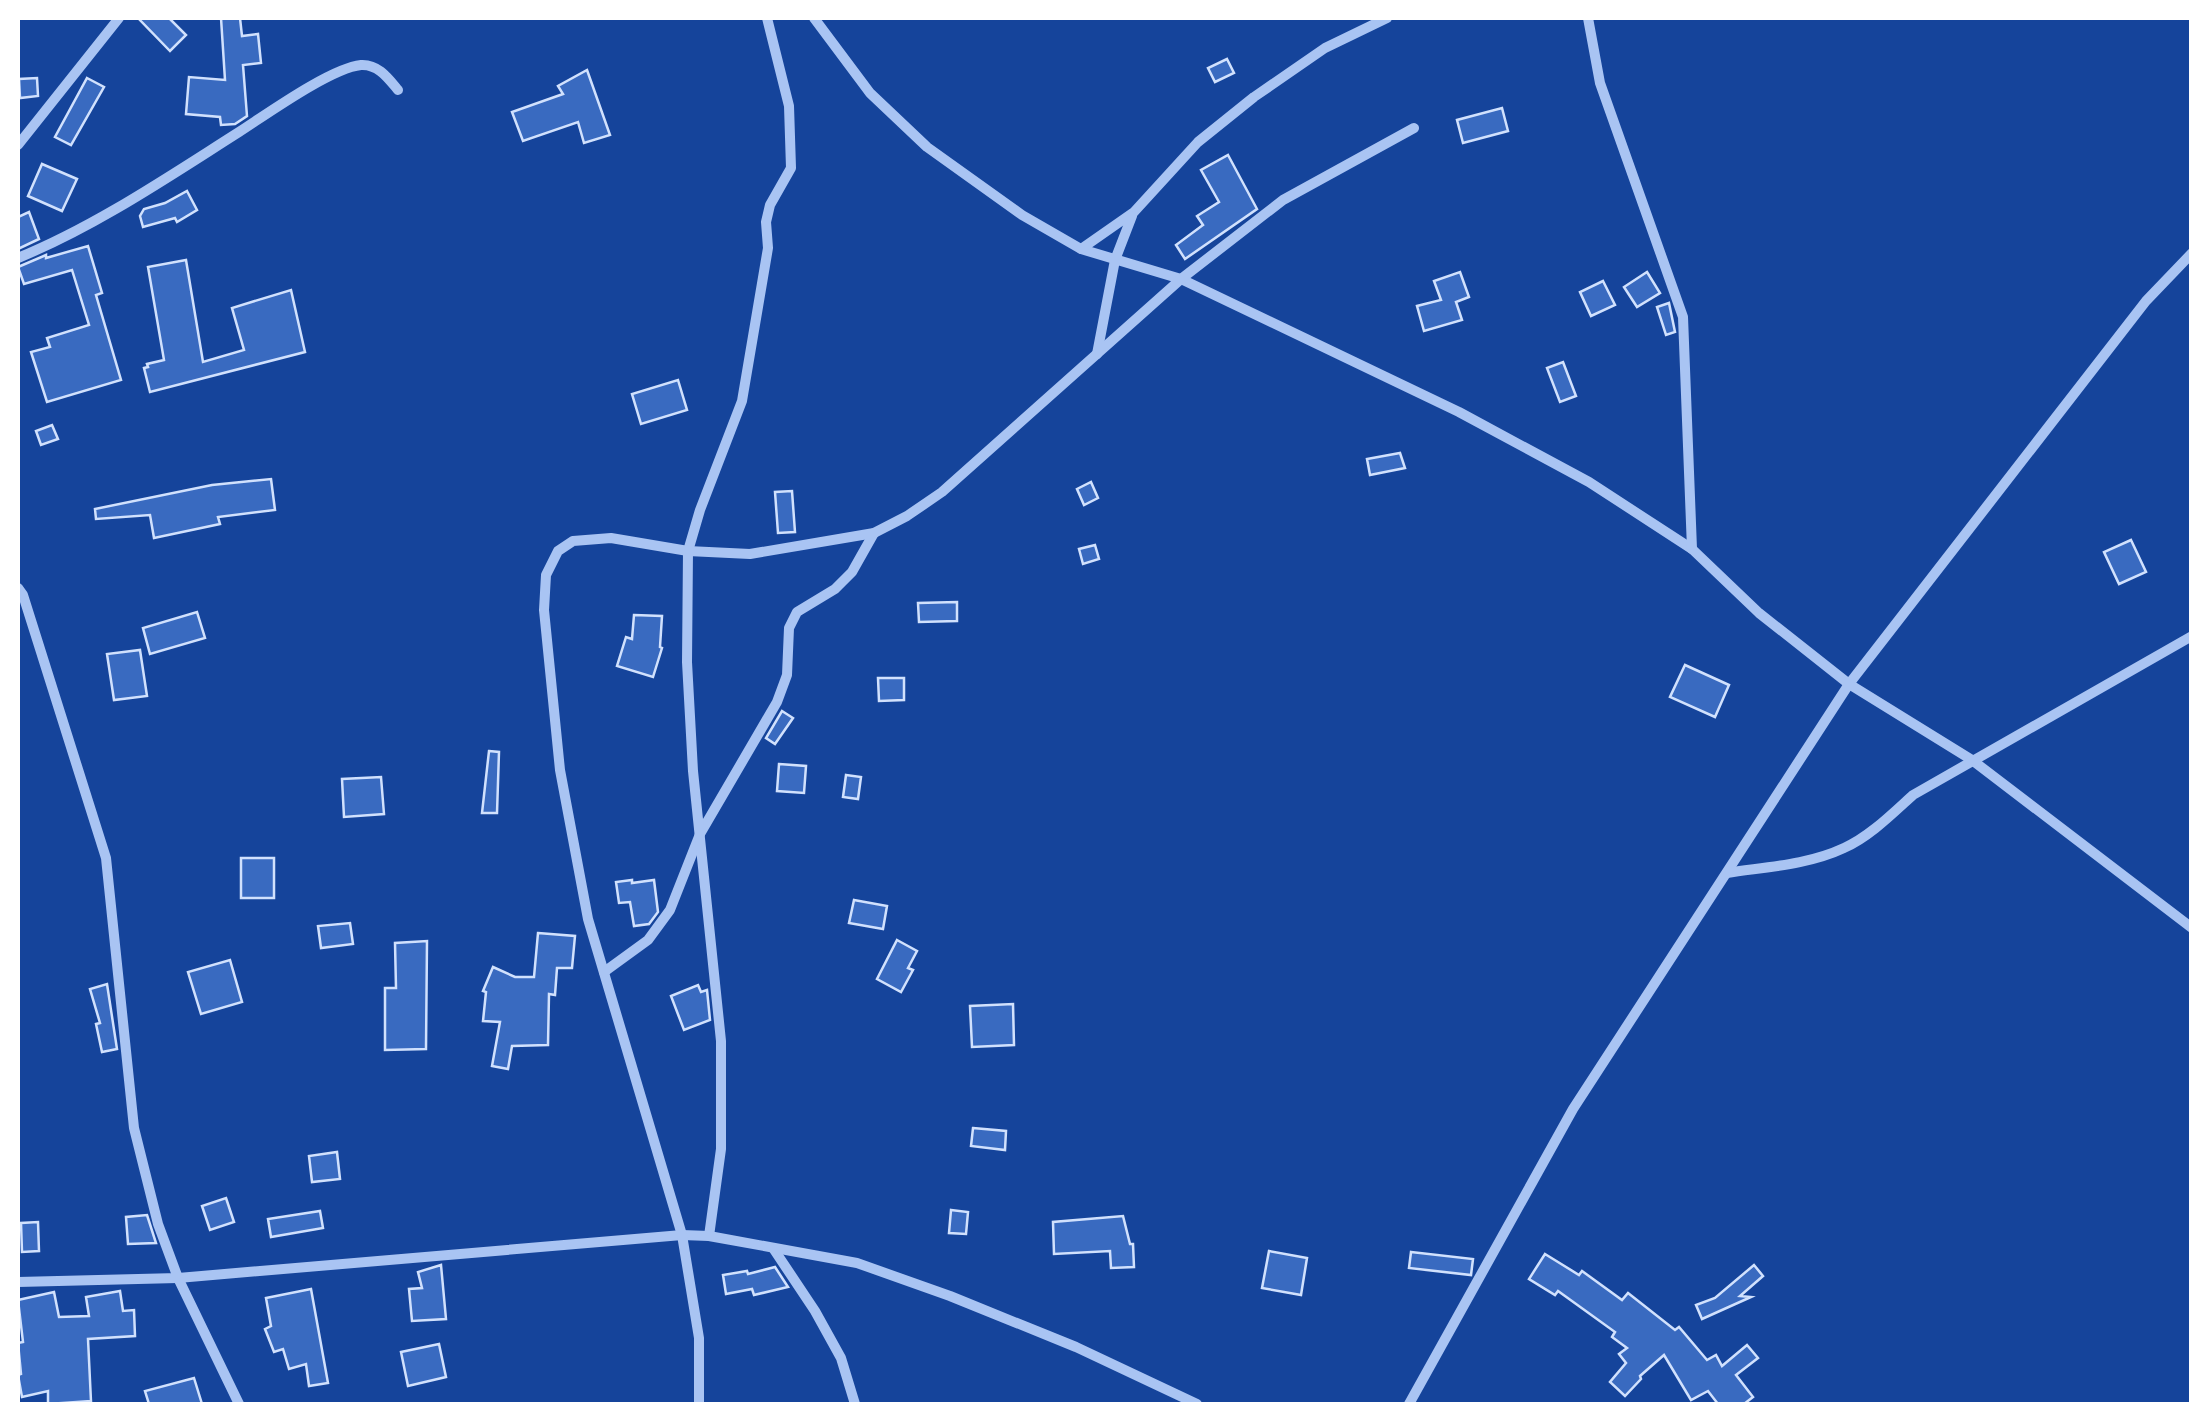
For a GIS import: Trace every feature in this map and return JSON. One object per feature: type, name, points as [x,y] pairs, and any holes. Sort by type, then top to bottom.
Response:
[{"type":"street","points":[[18,145],[119,18]]},
{"type":"street","points":[[709,1236],[721,1149],[722,1040],[692,771],[687,662],[688,551],[742,401],[768,248],[766,222],[791,168],[790,106],[767,18]]},
{"type":"street","points":[[814,18],[870,93],[927,147],[1022,216],[1081,249],[1181,279],[1459,412],[1589,482],[1692,550],[1759,612],[1849,684],[1972,760],[2192,928]]},
{"type":"street","points":[[1081,249],[1134,212],[1198,142],[1254,96],[1325,48],[1387,18]]},
{"type":"street","points":[[1588,18],[1600,83],[1683,317],[1692,550]]},
{"type":"street","points":[[18,258],[122,206],[291,99],[346,69],[364,65],[375,68],[398,90]]},
{"type":"street","points":[[699,1404],[699,1338],[682,1235],[588,919],[560,770],[544,610],[546,575],[558,551],[573,541],[611,538],[688,551],[750,554],[874,533],[942,492],[1181,279],[1283,200],[1414,128]]},
{"type":"street","points":[[1097,355],[1116,260],[1134,212]]},
{"type":"street","points":[[1409,1404],[1573,1109],[1849,684],[2146,301],[2192,254]]},
{"type":"street","points":[[604,972],[648,940],[670,910],[700,834],[777,702],[787,675],[790,628],[797,612],[835,589],[852,572],[874,533]]},
{"type":"street","points":[[18,588],[48,668],[106,858],[134,1128],[158,1224],[178,1278],[239,1404]]},
{"type":"street","points":[[1727,873],[1813,859],[1845,848],[1913,795],[2192,636]]},
{"type":"street","points":[[18,1282],[178,1278],[682,1235],[709,1236],[857,1263],[1076,1347],[1197,1404]]},
{"type":"street","points":[[773,1248],[815,1310],[841,1358],[855,1404]]},
{"type":"building","points":[[138,18],[169,18],[186,35],[170,51]]},
{"type":"building","points":[[221,18],[240,18],[242,36],[258,34],[261,63],[243,65],[247,116],[235,124],[221,125],[220,117],[186,114],[189,77],[225,80]]},
{"type":"building","points":[[1227,59],[1234,73],[1215,82],[1208,68]]},
{"type":"building","points":[[587,70],[610,135],[584,143],[578,122],[523,141],[512,112],[563,94],[558,86]]},
{"type":"building","points":[[37,78],[38,96],[20,98],[19,79]]},
{"type":"building","points":[[87,78],[104,87],[71,145],[55,137]]},
{"type":"building","points":[[1502,108],[1508,131],[1463,143],[1457,120]]},
{"type":"building","points":[[1228,155],[1257,209],[1185,259],[1176,245],[1203,225],[1197,216],[1219,202],[1201,170]]},
{"type":"building","points":[[42,164],[77,179],[62,211],[28,196]]},
{"type":"building","points":[[187,191],[197,210],[177,222],[175,218],[143,227],[140,216],[144,209]]},
{"type":"building","points":[[29,212],[39,239],[18,249],[18,217]]},
{"type":"building","points":[[88,246],[102,293],[96,295],[121,380],[47,402],[31,352],[50,347],[47,338],[89,325],[72,270],[24,284],[18,267],[46,255]]},
{"type":"building","points":[[186,260],[203,362],[244,350],[232,308],[291,290],[305,352],[150,392],[144,368],[164,360],[148,267]]},
{"type":"building","points":[[1460,272],[1469,297],[1456,302],[1462,320],[1424,331],[1417,306],[1441,300],[1434,281]]},
{"type":"building","points":[[1647,272],[1660,293],[1637,307],[1624,287]]},
{"type":"building","points":[[1603,281],[1615,305],[1591,316],[1580,292]]},
{"type":"building","points":[[1669,303],[1675,332],[1666,335],[1657,307]]},
{"type":"building","points":[[1563,362],[1576,396],[1560,402],[1547,368]]},
{"type":"building","points":[[678,380],[687,410],[641,424],[632,394]]},
{"type":"building","points":[[52,425],[58,439],[41,445],[36,431]]},
{"type":"building","points":[[1400,453],[1405,468],[1370,475],[1367,459]]},
{"type":"building","points":[[271,479],[275,510],[218,517],[220,524],[154,538],[150,515],[96,519],[95,509],[212,485]]},
{"type":"building","points":[[1091,482],[1098,498],[1084,505],[1077,489]]},
{"type":"building","points":[[792,491],[795,532],[778,533],[775,492]]},
{"type":"building","points":[[2131,540],[2146,572],[2119,584],[2104,552]]},
{"type":"building","points":[[1095,545],[1099,559],[1083,564],[1079,549]]},
{"type":"building","points":[[957,602],[957,621],[919,622],[918,603]]},
{"type":"building","points":[[197,612],[205,638],[150,654],[143,628]]},
{"type":"building","points":[[634,615],[662,616],[662,648],[653,677],[617,666],[626,637],[632,639]]},
{"type":"building","points":[[140,650],[147,696],[114,700],[107,654]]},
{"type":"building","points":[[1685,665],[1729,685],[1715,717],[1670,697]]},
{"type":"building","points":[[878,678],[904,678],[904,700],[879,701]]},
{"type":"building","points":[[782,711],[793,718],[775,744],[766,738]]},
{"type":"building","points":[[489,751],[499,752],[497,813],[482,813]]},
{"type":"building","points":[[779,764],[806,766],[804,793],[777,791]]},
{"type":"building","points":[[846,775],[861,777],[858,799],[843,797]]},
{"type":"building","points":[[381,777],[384,814],[344,817],[342,779]]},
{"type":"building","points":[[241,858],[274,858],[274,898],[241,898]]},
{"type":"building","points":[[654,880],[658,912],[649,924],[634,926],[630,902],[619,903],[616,882]]},
{"type":"building","points":[[854,900],[887,906],[883,929],[849,923]]},
{"type":"building","points":[[350,923],[353,944],[321,948],[318,926]]},
{"type":"building","points":[[538,933],[575,936],[572,968],[557,968],[555,995],[549,994],[548,1045],[512,1046],[508,1069],[492,1066],[500,1022],[483,1021],[483,991],[493,967],[515,977],[534,977]]},
{"type":"building","points":[[897,940],[917,951],[908,968],[913,970],[901,992],[877,979]]},
{"type":"building","points":[[427,941],[426,1049],[385,1050],[385,988],[396,988],[395,943]]},
{"type":"building","points":[[230,960],[242,1002],[201,1014],[188,972]]},
{"type":"building","points":[[107,984],[117,1049],[102,1052],[96,1024],[100,1023],[90,989]]},
{"type":"building","points":[[698,985],[701,992],[707,990],[710,1020],[684,1030],[671,996]]},
{"type":"building","points":[[1013,1004],[1014,1045],[972,1047],[970,1006]]},
{"type":"building","points":[[973,1128],[1006,1131],[1005,1150],[971,1146]]},
{"type":"building","points":[[337,1152],[340,1179],[312,1182],[309,1156]]},
{"type":"building","points":[[226,1198],[234,1222],[210,1230],[202,1206]]},
{"type":"building","points":[[951,1210],[968,1212],[966,1234],[949,1233]]},
{"type":"building","points":[[320,1211],[323,1228],[271,1237],[268,1219]]},
{"type":"building","points":[[147,1215],[156,1243],[128,1244],[126,1217]]},
{"type":"building","points":[[1123,1216],[1133,1244],[1134,1267],[1111,1268],[1110,1251],[1054,1254],[1053,1222]]},
{"type":"building","points":[[38,1222],[39,1251],[22,1252],[21,1223]]},
{"type":"building","points":[[1269,1251],[1307,1258],[1301,1295],[1262,1288]]},
{"type":"building","points":[[1411,1252],[1473,1259],[1471,1275],[1409,1268]]},
{"type":"building","points":[[1545,1254],[1579,1275],[1582,1271],[1622,1300],[1628,1293],[1675,1330],[1679,1327],[1707,1360],[1716,1355],[1722,1366],[1747,1345],[1758,1358],[1736,1375],[1753,1397],[1744,1404],[1718,1404],[1708,1391],[1691,1400],[1664,1355],[1625,1396],[1610,1382],[1626,1363],[1619,1354],[1627,1348],[1612,1337],[1615,1332],[1558,1291],[1555,1295],[1529,1279]]},
{"type":"building","points":[[441,1265],[446,1319],[412,1321],[409,1289],[422,1288],[418,1272]]},
{"type":"building","points":[[1754,1265],[1763,1276],[1740,1296],[1751,1297],[1702,1319],[1696,1305],[1715,1298]]},
{"type":"building","points":[[775,1267],[788,1287],[754,1295],[752,1289],[726,1294],[723,1275]]},
{"type":"building","points":[[311,1289],[328,1383],[309,1386],[306,1364],[289,1369],[283,1349],[274,1352],[265,1329],[271,1326],[266,1298]]},
{"type":"building","points":[[120,1291],[123,1311],[134,1310],[135,1336],[88,1339],[91,1401],[48,1404],[48,1391],[22,1397],[18,1343],[23,1342],[18,1300],[54,1292],[59,1317],[89,1316],[86,1297]]},
{"type":"building","points":[[439,1344],[446,1377],[408,1386],[401,1352]]},
{"type":"building","points":[[194,1378],[202,1404],[149,1404],[145,1391]]}]
